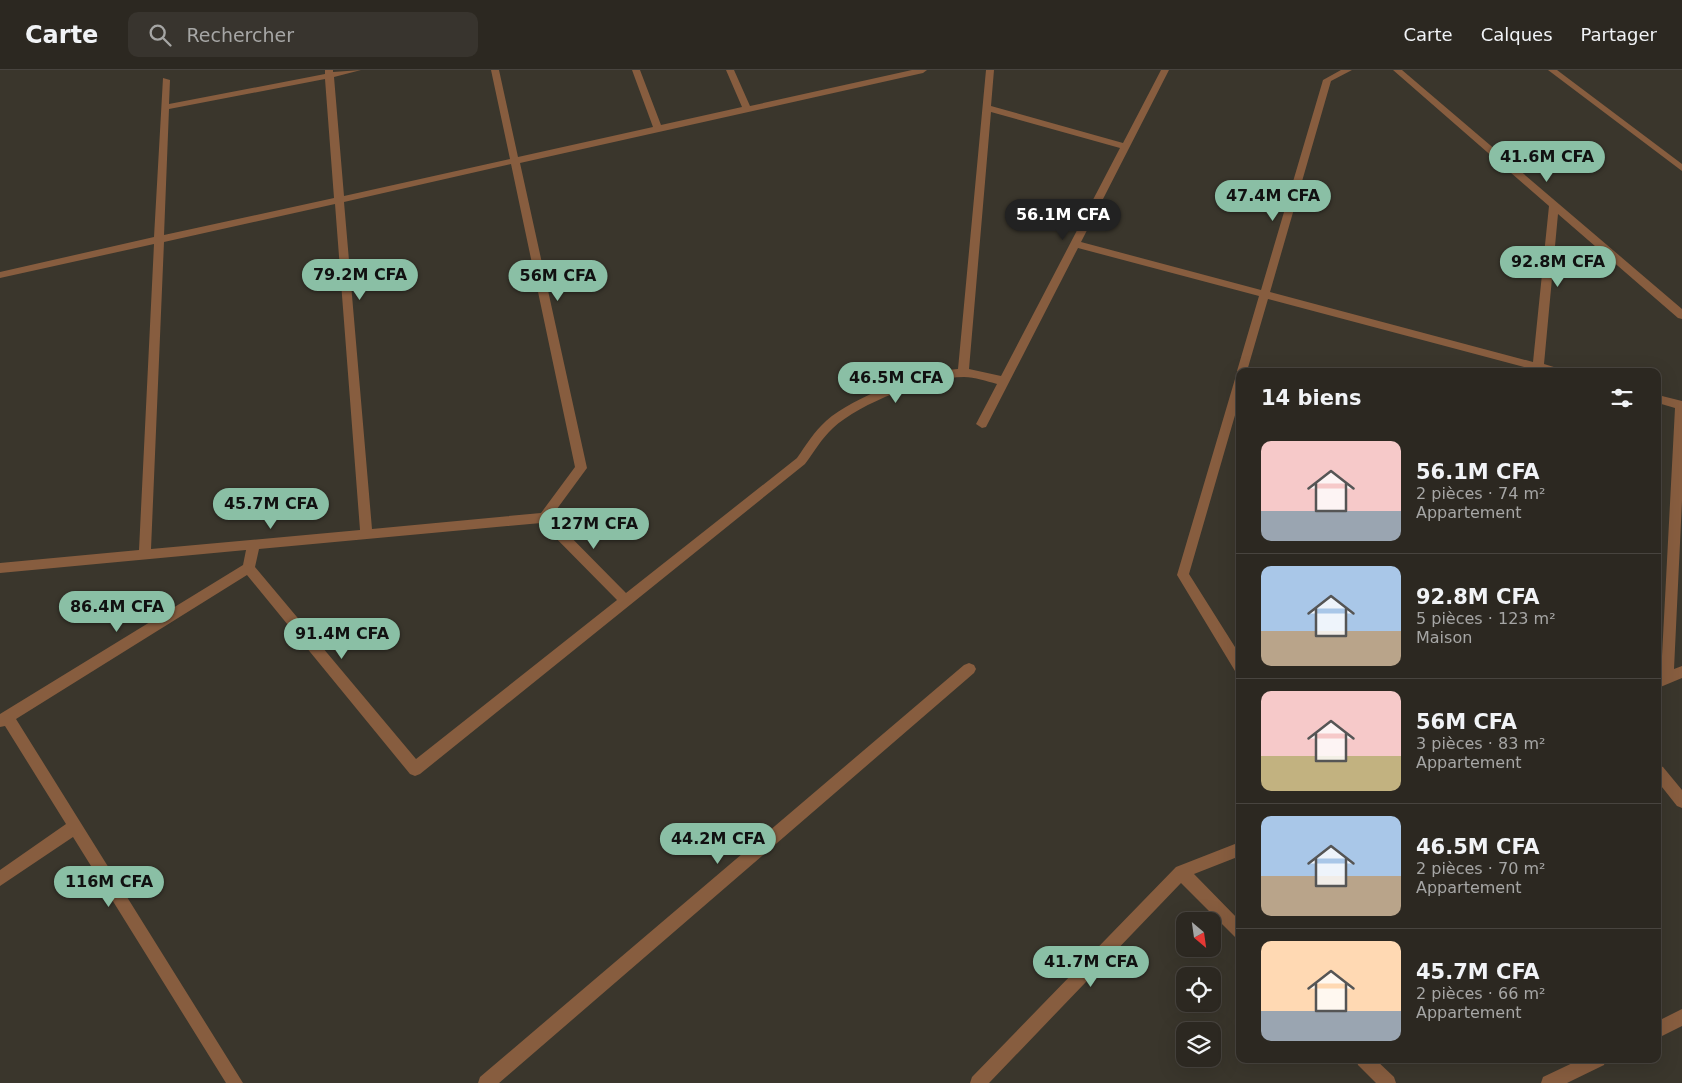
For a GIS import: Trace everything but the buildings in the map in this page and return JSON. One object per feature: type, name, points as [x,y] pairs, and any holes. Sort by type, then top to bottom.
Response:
[{"type":"street","points":[[165,107],[330,73],[357,70]]},
{"type":"street","points":[[0,568],[544,518],[581,468],[495,70]]},
{"type":"street","points":[[636,70],[658,129]]},
{"type":"street","points":[[730,70],[747,109]]},
{"type":"street","points":[[0,275],[923,70]]},
{"type":"street","points":[[963,373],[990,70]]},
{"type":"street","points":[[982,424],[1166,70]]},
{"type":"street","points":[[1243,368],[1327,80],[1348,70]]},
{"type":"street","points":[[1396,70],[1682,315]]},
{"type":"street","points":[[1552,70],[1682,168]]},
{"type":"street","points":[[330,73],[366,535]]},
{"type":"street","points":[[145,555],[166,80]]},
{"type":"street","points":[[987,108],[1125,147]]},
{"type":"street","points":[[1538,367],[1554,206]]},
{"type":"street","points":[[1075,244],[1542,368]]},
{"type":"street","points":[[248,568],[415,769],[800,461],[818,438],[840,416],[884,395],[928,378],[963,373],[1005,381]]},
{"type":"street","points":[[1236,393],[1183,575],[1236,661]]},
{"type":"street","points":[[1661,400],[1682,405],[1662,680],[1682,672]]},
{"type":"street","points":[[544,518],[626,601]]},
{"type":"street","points":[[235,1083],[76,826],[4,719],[248,568],[254,545]]},
{"type":"street","points":[[486,1083],[969,669]]},
{"type":"street","points":[[1661,776],[1682,801]]},
{"type":"street","points":[[0,879],[76,826]]},
{"type":"street","points":[[978,1083],[1181,872],[1236,851]]},
{"type":"street","points":[[1181,872],[1236,928]]},
{"type":"street","points":[[1661,1028],[1682,1018]]},
{"type":"street","points":[[1368,1063],[1388,1083]]},
{"type":"street","points":[[1549,1083],[1590,1063]]}]
